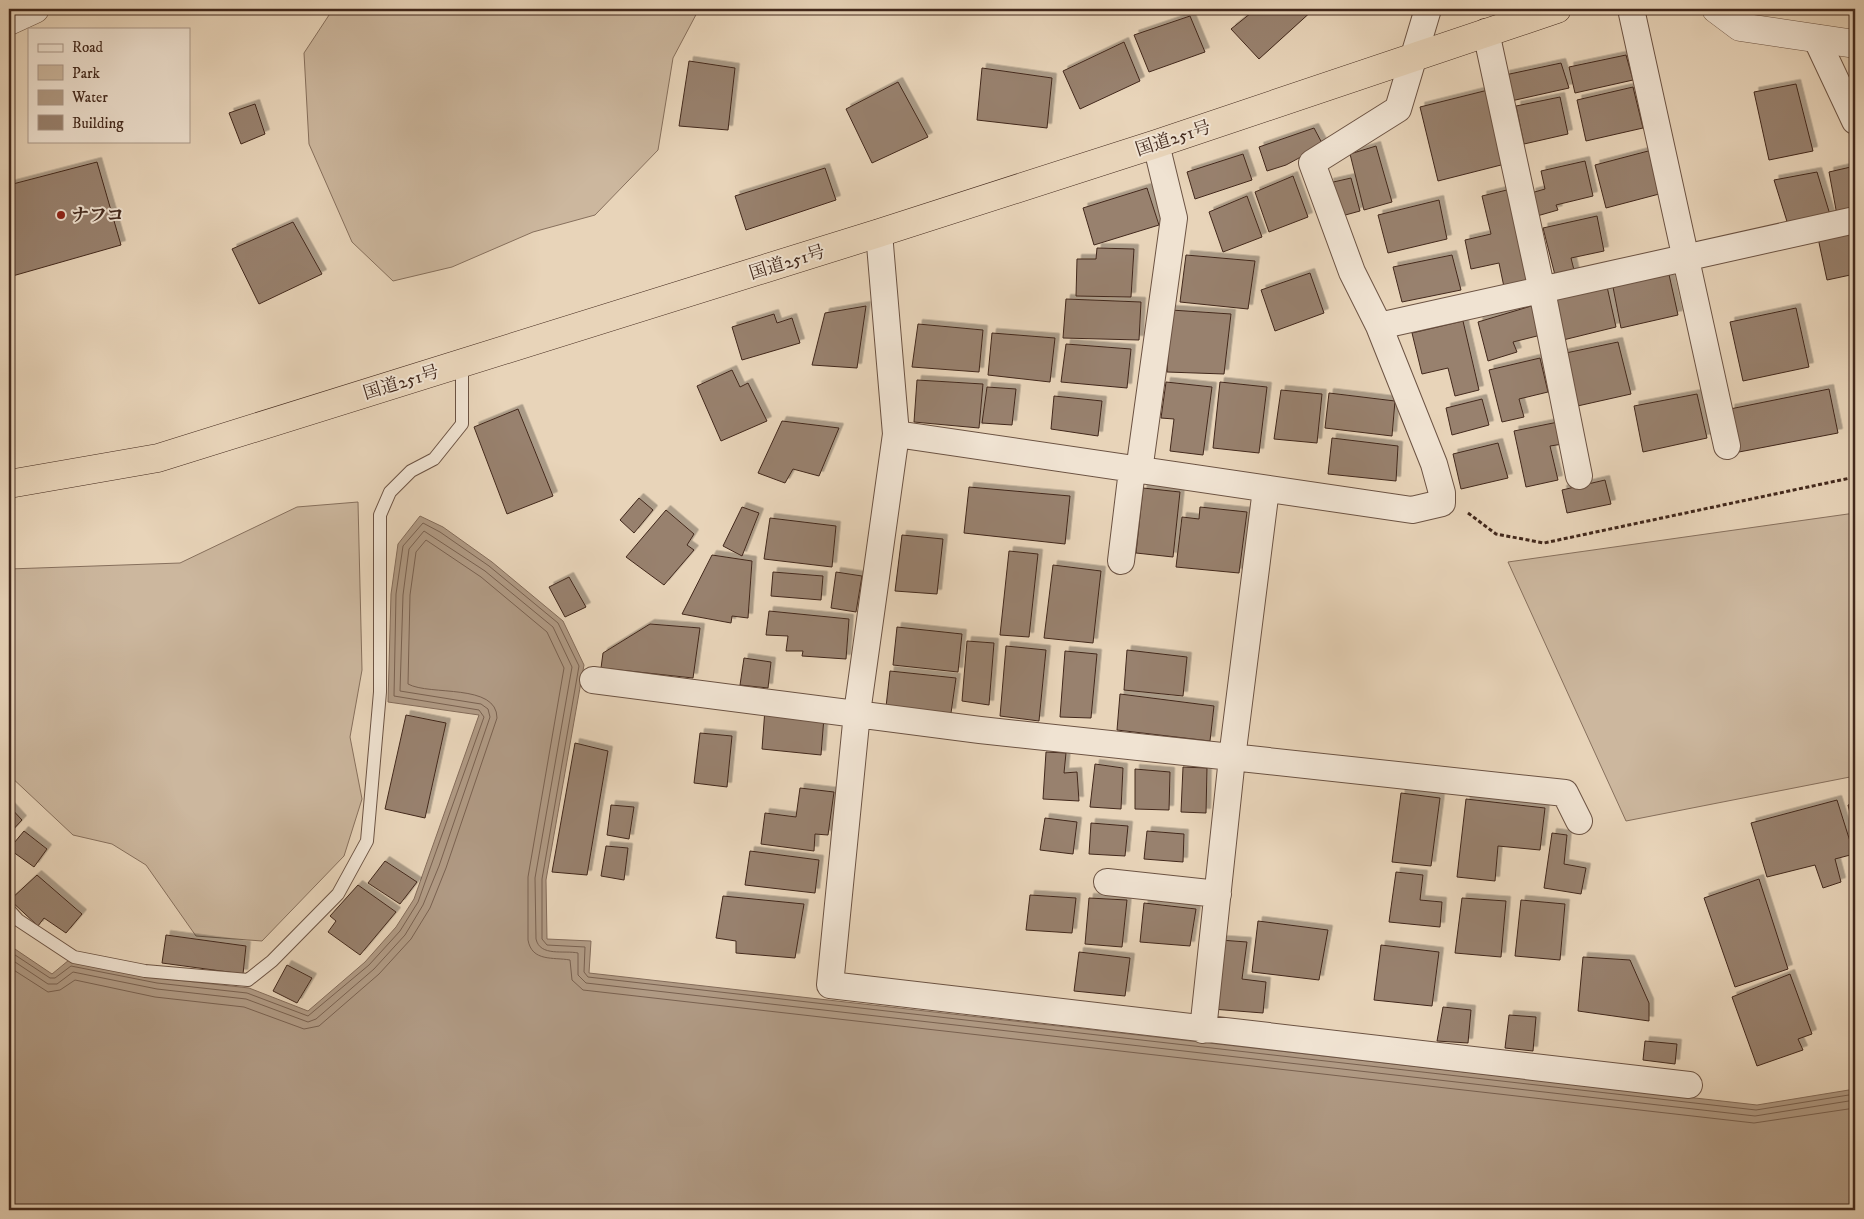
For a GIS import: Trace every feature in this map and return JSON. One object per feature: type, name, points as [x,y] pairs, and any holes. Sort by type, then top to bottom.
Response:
[{"type":"highway","name":"国道251号","points":[[9,484],[158,458],[879,233],[1156,144],[1557,9]]},
{"type":"street","points":[[9,21],[35,9]]},
{"type":"street","points":[[896,434],[1136,471],[1412,510],[1442,503],[1442,493],[1434,464],[1379,326],[1352,272],[1312,163],[1398,109],[1428,9]]},
{"type":"street","points":[[1631,9],[1687,256],[1727,446]]},
{"type":"street","points":[[1716,9],[1740,27],[1855,44]]},
{"type":"street","points":[[1486,32],[1542,291],[1578,476]]},
{"type":"street","points":[[1816,38],[1855,121]]},
{"type":"street","points":[[1121,561],[1174,218],[1156,144]]},
{"type":"street","points":[[1379,326],[1855,220]]},
{"type":"street","points":[[879,233],[896,434],[857,713],[830,985],[1203,1030],[1689,1085]]},
{"type":"street","points":[[1203,1030],[1232,758],[1266,489]]},
{"type":"street","points":[[593,680],[980,730],[1565,793],[1579,821]]},
{"type":"street","points":[[1107,882],[1218,894]]},
{"type":"lane","points":[[9,910],[18,920],[74,957],[145,971],[248,980],[272,961],[338,894],[367,841],[380,692],[380,515],[390,492],[411,471],[434,459],[462,424],[462,363]]},
{"type":"path","points":[[1442,493],[1496,534],[1544,543],[1855,477]]},
{"type":"green space","points":[[333,9],[699,9],[673,58],[658,150],[595,215],[533,232],[452,267],[393,281],[352,242],[309,144],[304,53]]},
{"type":"green space","points":[[358,502],[362,670],[350,737],[362,799],[344,856],[262,941],[196,936],[146,865],[112,844],[73,835],[9,775],[9,569],[180,563],[297,507]]},
{"type":"green space","points":[[1855,513],[1855,776],[1626,821],[1508,562]]},
{"type":"water","points":[[420,516],[443,527],[492,562],[563,621],[584,665],[546,880],[547,939],[591,941],[589,973],[1757,1105],[1855,1089],[1855,1210],[9,1210],[9,945],[52,974],[69,960],[158,978],[249,988],[308,1011],[365,962],[396,927],[414,899],[479,715],[388,702],[391,594],[398,544]]},
{"type":"building","points":[[1256,9],[1314,9],[1259,59],[1231,29]]},
{"type":"building","points":[[1190,16],[1205,52],[1149,72],[1134,35]]},
{"type":"building","points":[[1124,42],[1140,81],[1080,109],[1063,71]]},
{"type":"building","points":[[1626,55],[1633,80],[1575,93],[1569,67]]},
{"type":"building","points":[[689,61],[735,68],[728,130],[679,126]]},
{"type":"building","points":[[1561,63],[1569,88],[1511,101],[1505,75]]},
{"type":"building","points":[[982,68],[1052,78],[1047,128],[977,120]]},
{"type":"building","points":[[898,82],[928,137],[872,163],[846,109]]},
{"type":"building","points":[[1796,84],[1813,151],[1769,160],[1754,92]]},
{"type":"building","points":[[1633,87],[1643,128],[1586,141],[1577,100]]},
{"type":"building","points":[[1488,90],[1505,164],[1438,181],[1420,107]]},
{"type":"building","points":[[1560,97],[1568,134],[1524,144],[1516,106]]},
{"type":"building","points":[[255,104],[265,134],[241,144],[229,113]]},
{"type":"building","points":[[1314,128],[1323,145],[1286,165],[1267,171],[1259,147]]},
{"type":"building","points":[[1376,146],[1392,202],[1364,210],[1350,154]]},
{"type":"building","points":[[1652,150],[1663,193],[1606,208],[1595,165]]},
{"type":"building","points":[[1243,154],[1252,180],[1195,199],[1187,172]]},
{"type":"building","points":[[1585,161],[1593,196],[1556,205],[1558,210],[1537,216],[1531,193],[1545,189],[1541,171]]},
{"type":"building","name":"ナフコ","points":[[97,162],[121,245],[9,277],[9,185]]},
{"type":"building","points":[[1855,166],[1855,211],[1837,215],[1829,172]]},
{"type":"building","points":[[825,168],[836,200],[746,230],[735,196]]},
{"type":"building","points":[[1817,172],[1831,218],[1789,228],[1774,180]]},
{"type":"building","points":[[1293,176],[1308,217],[1269,232],[1255,192]]},
{"type":"building","points":[[1351,178],[1360,211],[1338,217],[1329,183]]},
{"type":"building","points":[[1147,188],[1159,225],[1094,245],[1083,208]]},
{"type":"building","points":[[1511,189],[1533,279],[1504,287],[1499,263],[1471,269],[1465,240],[1491,234],[1482,196]]},
{"type":"building","points":[[1247,196],[1262,237],[1223,252],[1209,212]]},
{"type":"building","points":[[1439,200],[1447,239],[1388,253],[1378,215]]},
{"type":"building","points":[[1597,216],[1604,251],[1571,258],[1575,274],[1556,279],[1543,228]]},
{"type":"building","points":[[293,222],[322,274],[259,304],[232,249]]},
{"type":"building","points":[[1855,230],[1855,274],[1827,280],[1818,238]]},
{"type":"building","points":[[1097,248],[1134,249],[1131,297],[1076,296],[1077,259],[1096,259]]},
{"type":"building","points":[[1186,255],[1255,261],[1248,309],[1180,302]]},
{"type":"building","points":[[1452,255],[1461,290],[1402,302],[1393,267]]},
{"type":"building","points":[[1668,270],[1678,315],[1621,328],[1612,282]]},
{"type":"building","points":[[1310,273],[1324,313],[1275,331],[1261,290]]},
{"type":"building","points":[[1606,282],[1616,327],[1559,341],[1549,295]]},
{"type":"building","points":[[1066,299],[1141,302],[1139,340],[1063,338]]},
{"type":"building","points":[[1538,304],[1545,334],[1513,342],[1517,352],[1488,361],[1478,322]]},
{"type":"building","points":[[866,306],[857,368],[812,365],[825,313]]},
{"type":"building","points":[[1796,308],[1809,367],[1743,381],[1730,322]]},
{"type":"building","points":[[1171,310],[1231,314],[1224,374],[1167,372]]},
{"type":"building","points":[[774,314],[777,323],[792,318],[800,343],[742,360],[732,327]]},
{"type":"building","points":[[1463,321],[1479,390],[1455,396],[1448,368],[1422,374],[1412,333]]},
{"type":"building","points":[[918,324],[983,330],[979,372],[912,367]]},
{"type":"building","points":[[992,333],[1055,338],[1050,382],[988,375]]},
{"type":"building","points":[[1618,342],[1631,394],[1573,407],[1561,354]]},
{"type":"building","points":[[1066,344],[1131,349],[1127,388],[1061,382]]},
{"type":"building","points":[[1540,358],[1548,392],[1519,399],[1524,417],[1502,422],[1489,370]]},
{"type":"building","points":[[732,370],[740,387],[748,383],[767,421],[721,441],[697,386]]},
{"type":"building","points":[[917,380],[983,384],[979,428],[914,422]]},
{"type":"building","points":[[1166,382],[1212,387],[1203,455],[1170,451],[1174,419],[1161,418]]},
{"type":"building","points":[[1220,382],[1267,387],[1259,453],[1213,448]]},
{"type":"building","points":[[987,387],[1016,389],[1012,425],[982,423]]},
{"type":"building","points":[[1829,389],[1838,433],[1739,452],[1730,409]]},
{"type":"building","points":[[1281,390],[1322,394],[1317,443],[1274,439]]},
{"type":"building","points":[[1329,393],[1395,401],[1392,436],[1325,428]]},
{"type":"building","points":[[1697,394],[1707,438],[1643,452],[1634,406]]},
{"type":"building","points":[[1054,396],[1102,401],[1098,436],[1051,429]]},
{"type":"building","points":[[1482,399],[1489,425],[1452,435],[1446,408]]},
{"type":"building","points":[[518,409],[553,496],[507,514],[474,427]]},
{"type":"building","points":[[782,421],[839,428],[819,476],[793,469],[785,483],[758,473]]},
{"type":"building","points":[[1558,422],[1563,444],[1550,446],[1558,480],[1526,487],[1514,431]]},
{"type":"building","points":[[1332,438],[1398,446],[1396,481],[1328,474]]},
{"type":"building","points":[[1498,443],[1508,478],[1461,489],[1453,454]]},
{"type":"building","points":[[1605,480],[1611,504],[1567,513],[1562,490]]},
{"type":"building","points":[[969,487],[1070,496],[1065,544],[964,533]]},
{"type":"building","points":[[1143,488],[1180,492],[1173,557],[1136,553]]},
{"type":"building","points":[[639,498],[653,510],[634,533],[620,520]]},
{"type":"building","points":[[742,507],[759,513],[742,556],[723,546]]},
{"type":"building","points":[[1200,507],[1247,512],[1239,573],[1176,567],[1182,517],[1199,519]]},
{"type":"building","points":[[666,510],[694,534],[687,545],[694,550],[664,585],[626,557]]},
{"type":"building","points":[[770,518],[836,526],[832,567],[764,559]]},
{"type":"building","points":[[902,535],[943,539],[937,594],[895,591]]},
{"type":"building","points":[[1009,551],[1038,554],[1029,637],[1000,635]]},
{"type":"building","points":[[712,555],[752,561],[748,618],[732,616],[731,623],[682,614]]},
{"type":"building","points":[[1053,565],[1101,571],[1093,643],[1044,638]]},
{"type":"building","points":[[773,572],[823,576],[821,600],[771,596]]},
{"type":"building","points":[[836,572],[862,576],[856,612],[831,608]]},
{"type":"building","points":[[569,577],[586,607],[565,617],[549,587]]},
{"type":"building","points":[[769,611],[849,619],[846,659],[802,656],[803,651],[786,651],[788,636],[766,635]]},
{"type":"building","points":[[650,624],[700,628],[693,678],[601,668],[603,653]]},
{"type":"building","points":[[897,627],[962,634],[958,672],[893,665]]},
{"type":"building","points":[[967,641],[994,643],[989,705],[962,701]]},
{"type":"building","points":[[1006,646],[1046,650],[1039,721],[1000,716]]},
{"type":"building","points":[[1127,650],[1187,657],[1183,696],[1124,690]]},
{"type":"building","points":[[1065,651],[1097,654],[1091,718],[1060,717]]},
{"type":"building","points":[[744,658],[771,662],[768,688],[740,685]]},
{"type":"building","points":[[890,671],[956,678],[951,713],[886,707]]},
{"type":"building","points":[[1120,694],[1214,706],[1210,741],[1117,730]]},
{"type":"building","points":[[765,709],[824,717],[821,755],[762,749]]},
{"type":"building","points":[[406,715],[446,723],[425,818],[385,809]]},
{"type":"building","points":[[700,733],[732,736],[727,787],[694,783]]},
{"type":"building","points":[[575,743],[608,751],[587,875],[552,872]]},
{"type":"building","points":[[1046,752],[1066,753],[1064,773],[1077,772],[1079,801],[1043,799]]},
{"type":"building","points":[[1095,764],[1123,768],[1121,809],[1090,807]]},
{"type":"building","points":[[1183,767],[1207,768],[1206,813],[1181,812]]},
{"type":"building","points":[[1135,769],[1170,772],[1169,810],[1135,809]]},
{"type":"building","points":[[800,788],[834,792],[828,835],[815,834],[814,851],[761,844],[765,813],[796,817]]},
{"type":"building","points":[[1401,793],[1440,798],[1431,866],[1392,862]]},
{"type":"building","points":[[1466,799],[1545,808],[1540,850],[1498,846],[1495,881],[1457,877]]},
{"type":"building","points":[[1837,800],[1854,854],[1835,859],[1841,882],[1823,888],[1815,865],[1767,877],[1751,823]]},
{"type":"building","points":[[1855,803],[1855,829],[1854,829],[1848,805]]},
{"type":"building","points":[[611,805],[634,807],[629,839],[607,835]]},
{"type":"building","points":[[9,806],[22,820],[9,834]]},
{"type":"building","points":[[1045,818],[1077,822],[1073,854],[1040,850]]},
{"type":"building","points":[[1091,823],[1128,826],[1125,856],[1089,854]]},
{"type":"building","points":[[24,831],[47,849],[34,867],[9,849]]},
{"type":"building","points":[[1147,831],[1184,834],[1183,862],[1144,859]]},
{"type":"building","points":[[1552,833],[1567,835],[1564,864],[1586,868],[1581,894],[1544,888]]},
{"type":"building","points":[[606,846],[628,848],[624,880],[601,876]]},
{"type":"building","points":[[750,851],[819,860],[815,893],[745,885]]},
{"type":"building","points":[[385,861],[417,882],[400,904],[368,883]]},
{"type":"building","points":[[1396,872],[1423,875],[1420,900],[1442,902],[1440,927],[1389,922]]},
{"type":"building","points":[[37,875],[82,914],[66,933],[44,918],[38,926],[10,900]]},
{"type":"building","points":[[1759,879],[1788,969],[1735,987],[1704,898]]},
{"type":"building","points":[[358,885],[396,912],[360,955],[328,932],[336,921],[330,916]]},
{"type":"building","points":[[1030,895],[1076,898],[1072,933],[1026,930]]},
{"type":"building","points":[[723,896],[804,904],[795,958],[736,953],[736,941],[716,938]]},
{"type":"building","points":[[1089,898],[1127,900],[1122,947],[1085,944]]},
{"type":"building","points":[[1462,898],[1506,901],[1501,957],[1455,953]]},
{"type":"building","points":[[1521,900],[1565,904],[1560,960],[1515,956]]},
{"type":"building","points":[[1144,903],[1196,909],[1190,946],[1140,942]]},
{"type":"building","points":[[1258,921],[1328,930],[1319,980],[1252,972]]},
{"type":"building","points":[[166,935],[246,946],[243,974],[162,963]]},
{"type":"building","points":[[1220,940],[1247,942],[1242,979],[1266,982],[1263,1013],[1212,1009]]},
{"type":"building","points":[[1381,945],[1439,952],[1432,1006],[1374,1000]]},
{"type":"building","points":[[1079,952],[1130,958],[1125,996],[1074,991]]},
{"type":"building","points":[[1583,957],[1630,960],[1649,1003],[1649,1021],[1578,1011]]},
{"type":"building","points":[[287,965],[312,978],[297,1003],[273,991]]},
{"type":"building","points":[[1790,974],[1812,1034],[1798,1039],[1803,1050],[1757,1066],[1732,997]]},
{"type":"building","points":[[1443,1007],[1471,1010],[1468,1043],[1437,1041]]},
{"type":"building","points":[[1509,1015],[1536,1017],[1533,1051],[1505,1048]]},
{"type":"building","points":[[1645,1041],[1677,1044],[1675,1064],[1643,1060]]},
{"type":"place","name":"ナフコ","points":[[61,215]]}]
